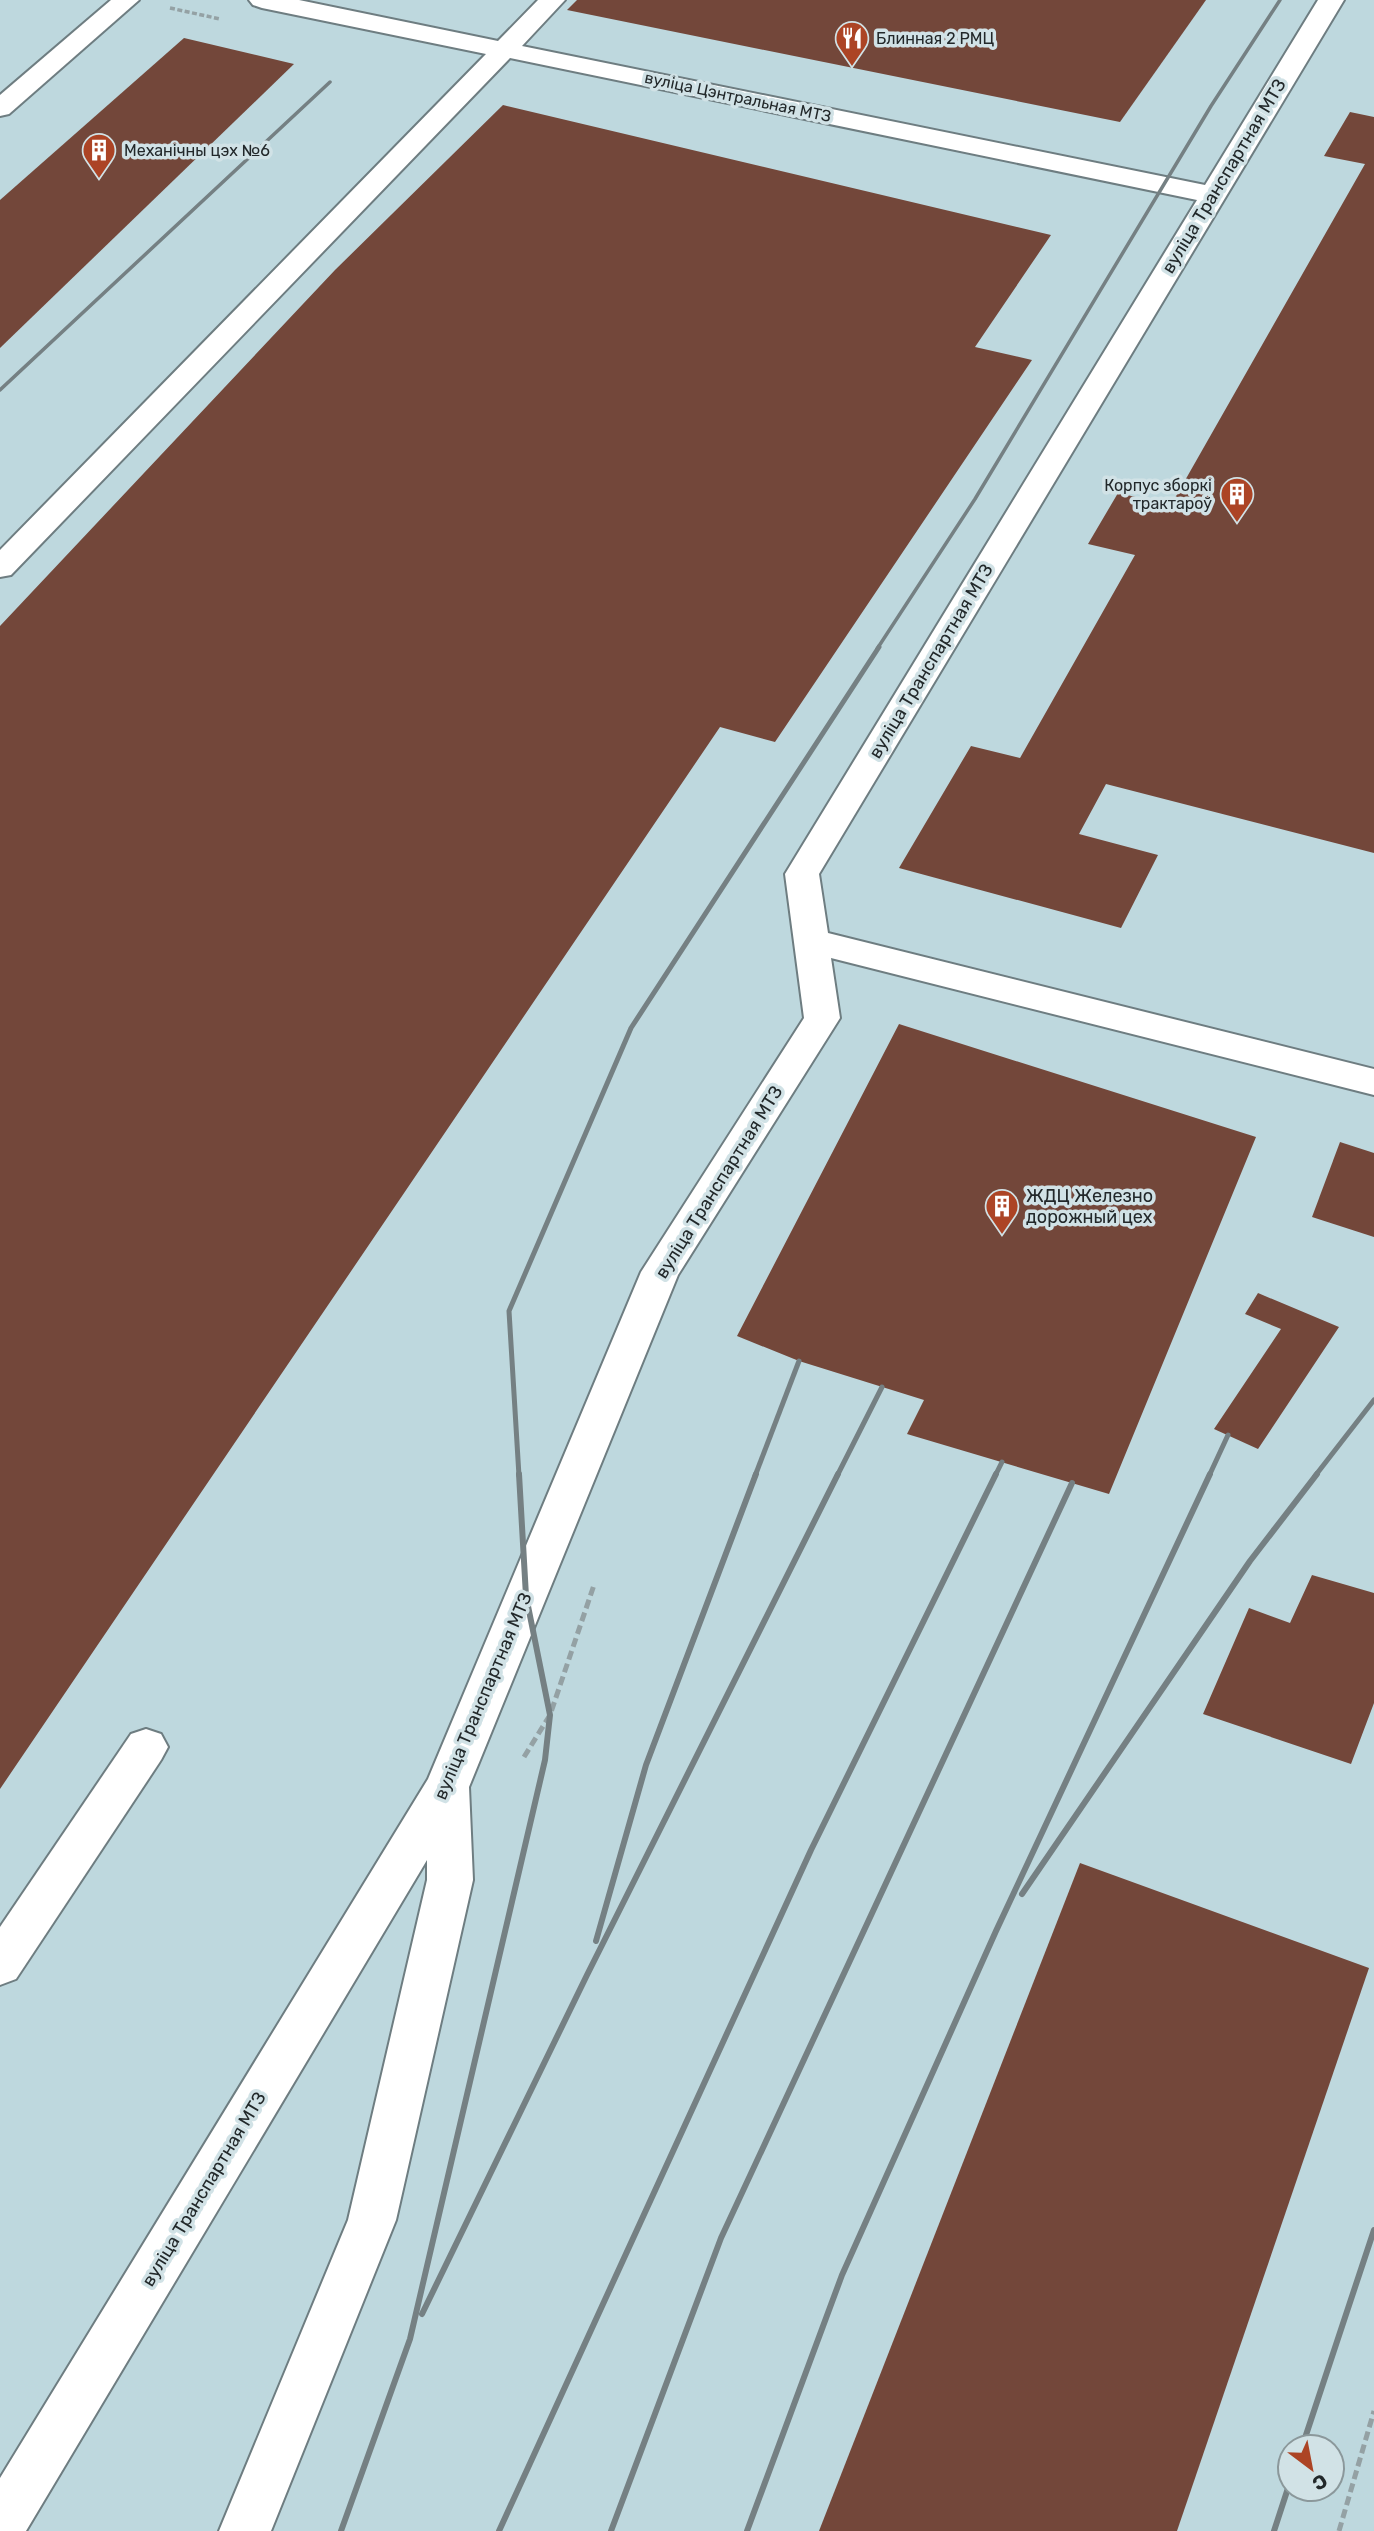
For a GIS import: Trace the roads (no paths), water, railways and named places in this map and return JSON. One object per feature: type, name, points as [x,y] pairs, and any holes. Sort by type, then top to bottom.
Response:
[{"type":"lane","points":[[0,108],[126,0]]},
{"type":"lane","name":"вуліца Цэнтральная МТЗ","points":[[262,0],[391,16],[505,49],[1213,195]]},
{"type":"lane","points":[[0,568],[552,0]]},
{"type":"lane","name":"вуліца Транспартная МТЗ","points":[[0,2526],[447,1787],[660,1272],[822,1018],[802,874],[1331,0]]},
{"type":"lane","points":[[812,941],[1374,1082]]},
{"type":"lane","points":[[0,1965],[146,1747]]},
{"type":"lane","points":[[245,2531],[372,2220],[450,1880],[447,1787]]},
{"type":"railway","points":[[877,649],[975,499],[1211,106],[1280,0]]},
{"type":"railway","points":[[0,390],[330,82]]},
{"type":"railway","points":[[519,1476],[509,1311],[631,1028],[879,647]]},
{"type":"railway","points":[[755,1476],[799,1361]]},
{"type":"railway","points":[[837,1476],[882,1387]]},
{"type":"railway","points":[[1315,1476],[1374,1400]]},
{"type":"railway","points":[[1209,1476],[1228,1435]]},
{"type":"railway","points":[[996,1474],[1002,1462]]},
{"type":"railway","points":[[341,2531],[410,2339],[545,1760],[550,1715],[526,1596],[519,1474]]},
{"type":"railway","points":[[596,1941],[646,1765],[756,1474]]},
{"type":"railway","points":[[422,2314],[587,1975],[838,1474]]},
{"type":"railway","points":[[499,2531],[811,1850],[996,1474]]},
{"type":"railway","points":[[747,2531],[842,2275],[996,1931],[1210,1474]]},
{"type":"railway","points":[[1022,1894],[1250,1561],[1317,1474]]},
{"type":"railway","points":[[611,2531],[721,2238],[1072,1483]]},
{"type":"railway","points":[[1307,2433],[1374,2230]]},
{"type":"railway","points":[[1274,2531],[1283,2503]]},
{"type":"place","name":"Блинная 2 РМЦ","points":[[852,68]]},
{"type":"place","name":"Механічны цэх №6","points":[[99,180]]},
{"type":"place","name":"Корпус зборкі трактароў","points":[[1237,524]]},
{"type":"place","name":"ЖДЦ Железно дорожный цех","points":[[1002,1236]]}]
